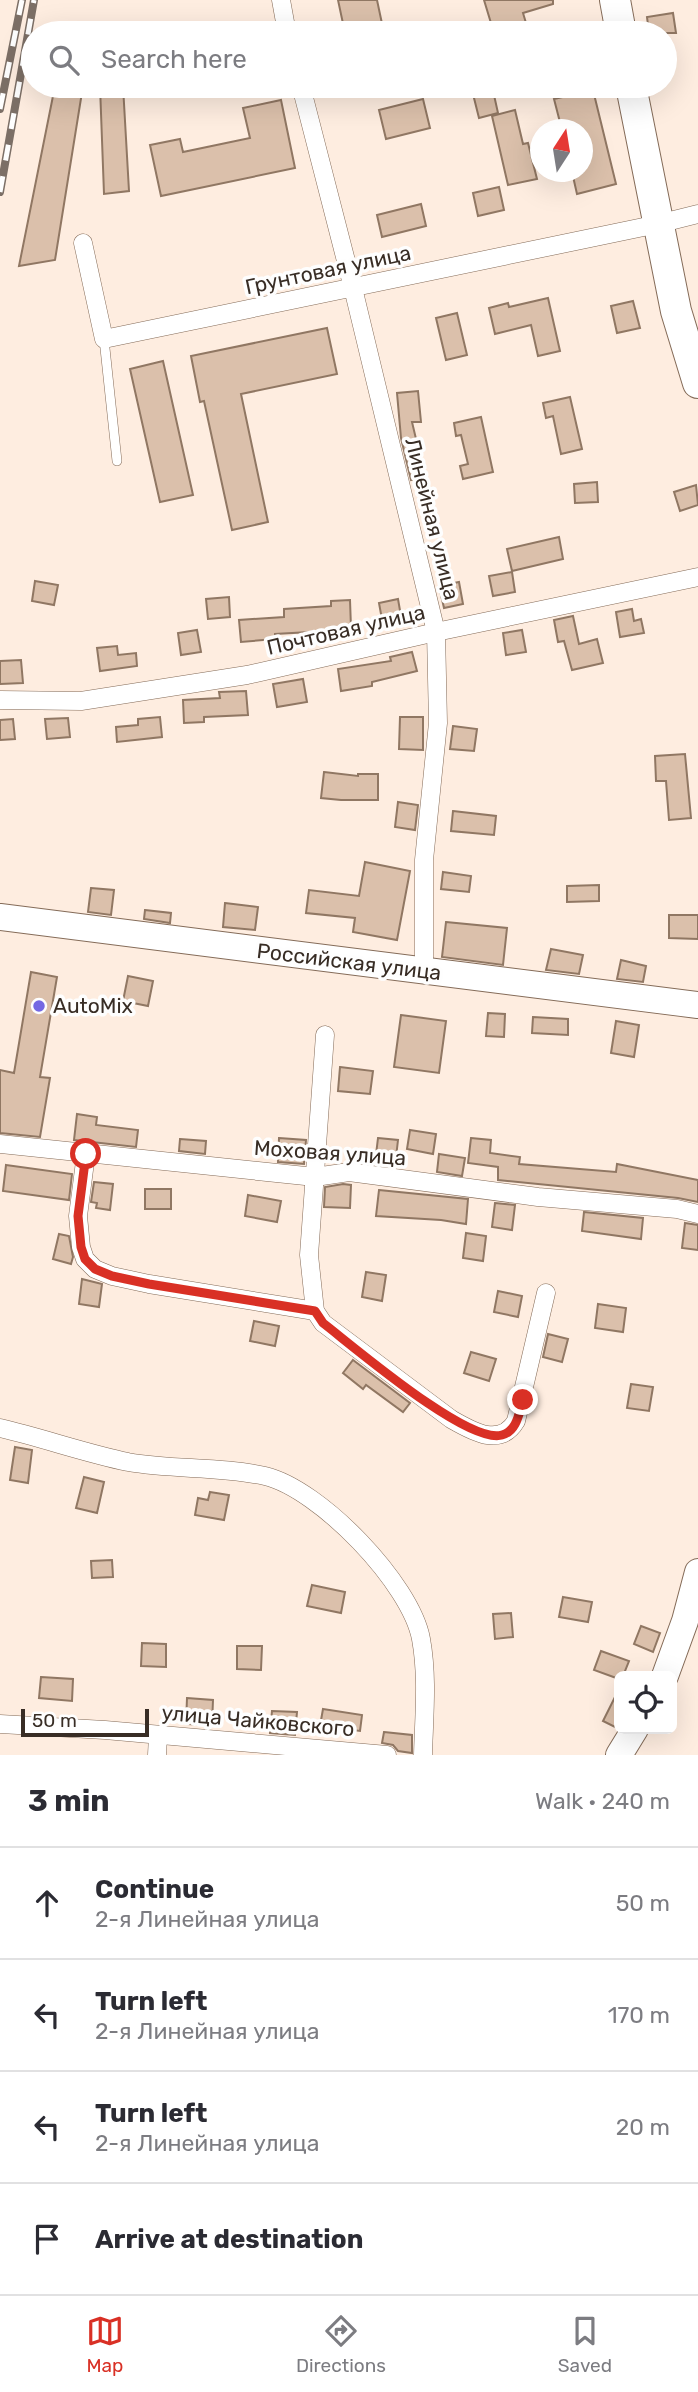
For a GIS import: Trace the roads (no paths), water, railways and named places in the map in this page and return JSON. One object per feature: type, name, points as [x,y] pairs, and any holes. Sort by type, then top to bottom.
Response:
[{"type":"main road","points":[[615,0],[619,21]]},
{"type":"main road","points":[[633,98],[676,311],[694,352],[698,383]]},
{"type":"main road","name":"Российская улица","points":[[0,917],[698,1005]]},
{"type":"main road","points":[[667,1671],[685,1621],[698,1572]]},
{"type":"main road","points":[[619,1755],[632,1734]]},
{"type":"street","points":[[281,0],[285,21]]},
{"type":"street","name":"Линейная улица","points":[[304,98],[436,632],[438,723],[424,860],[424,972]]},
{"type":"street","name":"Грунтовая улица","points":[[104,339],[698,214]]},
{"type":"street","points":[[83,243],[104,339]]},
{"type":"street","name":"Почтовая улица","points":[[0,700],[81,701],[247,675],[698,577]]},
{"type":"street","points":[[325,1035],[309,1255],[315,1311],[323,1323],[451,1419],[469,1430],[501,1436],[511,1430],[516,1421],[546,1293]]},
{"type":"street","name":"Моховая улица","points":[[0,1144],[315,1178],[349,1172],[538,1197],[677,1209],[698,1214]]},
{"type":"street","points":[[86,1154],[78,1216],[81,1247],[85,1259],[95,1269],[112,1276],[149,1284],[315,1311]]},
{"type":"street","points":[[0,1428],[79,1451],[131,1462],[266,1476],[318,1503],[360,1540],[411,1608],[421,1637],[425,1684],[423,1755]]},
{"type":"street","name":"улица Чайковского","points":[[0,1724],[105,1730],[387,1755]]},
{"type":"street","points":[[157,1755],[158,1736]]},
{"type":"lane","points":[[104,339],[117,461]]},
{"type":"railway","points":[[0,109],[22,0]]},
{"type":"railway","points":[[30,21],[34,0]]},
{"type":"railway","points":[[0,192],[21,73]]},
{"type":"place","name":"AutoMix","points":[[39,1006]]}]
